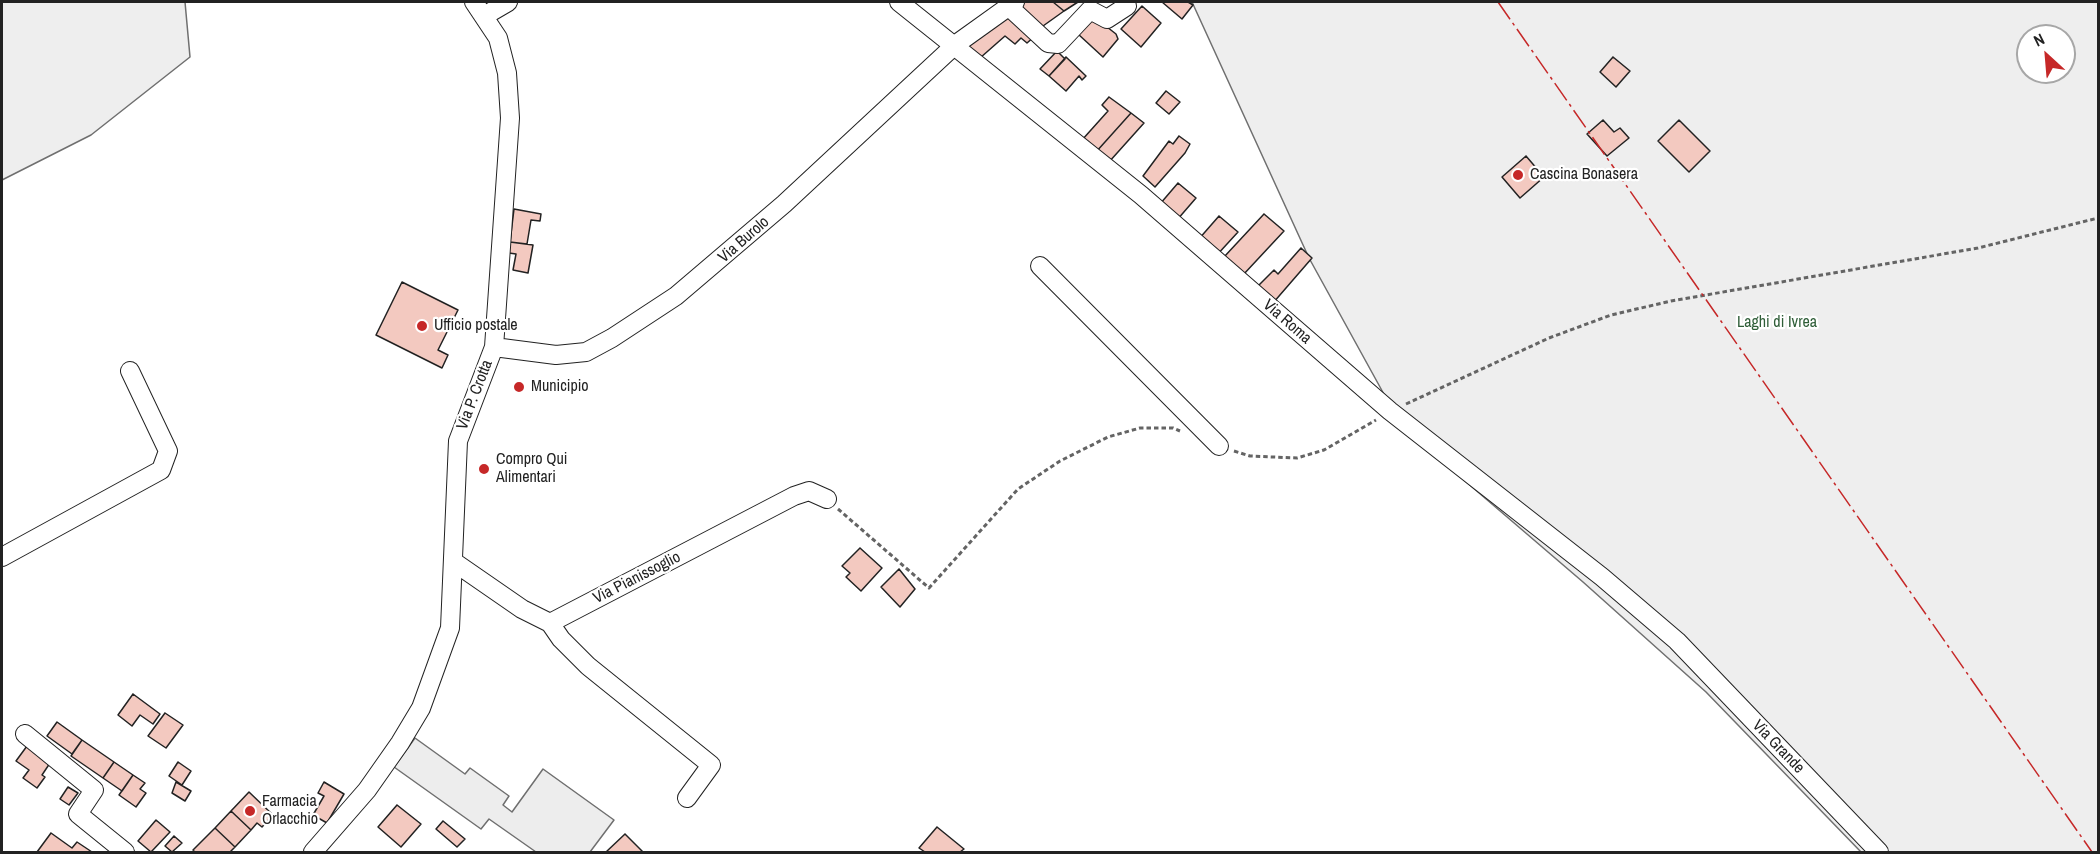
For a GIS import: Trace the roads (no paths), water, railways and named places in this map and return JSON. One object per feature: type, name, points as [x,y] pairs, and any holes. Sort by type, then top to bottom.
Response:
[{"type":"street","points":[[479,9],[508,2]]},
{"type":"street","name":"Via Roma","points":[[899,2],[1140,195],[1390,411],[1602,577],[1677,641]]},
{"type":"street","points":[[1012,4],[1048,43],[1058,44],[1090,10],[1107,19],[1127,6]]},
{"type":"street","name":"Via Burolo","points":[[494,347],[556,356],[585,352],[621,332],[676,296],[718,262],[955,45],[1012,4]]},
{"type":"street","name":"Via P. Crotta","points":[[313,852],[368,790],[421,708],[450,628],[458,441],[494,347],[510,118],[507,73],[498,38],[479,9]]},
{"type":"street","points":[[1040,266],[1219,446]]},
{"type":"street","points":[[2,557],[161,470],[168,451],[130,371]]},
{"type":"street","name":"Via Pianissoglio","points":[[550,623],[794,496],[809,491],[827,499]]},
{"type":"street","points":[[454,562],[522,609],[550,623],[561,639],[588,666],[711,765],[687,798]]},
{"type":"street","name":"Via Grande","points":[[1677,641],[1879,852]]},
{"type":"street","points":[[25,734],[94,790],[78,814],[125,852]]},
{"type":"place","name":"Cascina Bonasera","points":[[1518,175]]},
{"type":"place","name":"Ufficio postale","points":[[422,326]]},
{"type":"place","name":"Municipio","points":[[519,387]]},
{"type":"place","name":"Compro Qui Alimentari","points":[[484,469]]},
{"type":"place","name":"Farmacia Orlacchio","points":[[250,811]]},
{"type":"park label","name":"Laghi di Ivrea","points":[[1777,323]]}]
